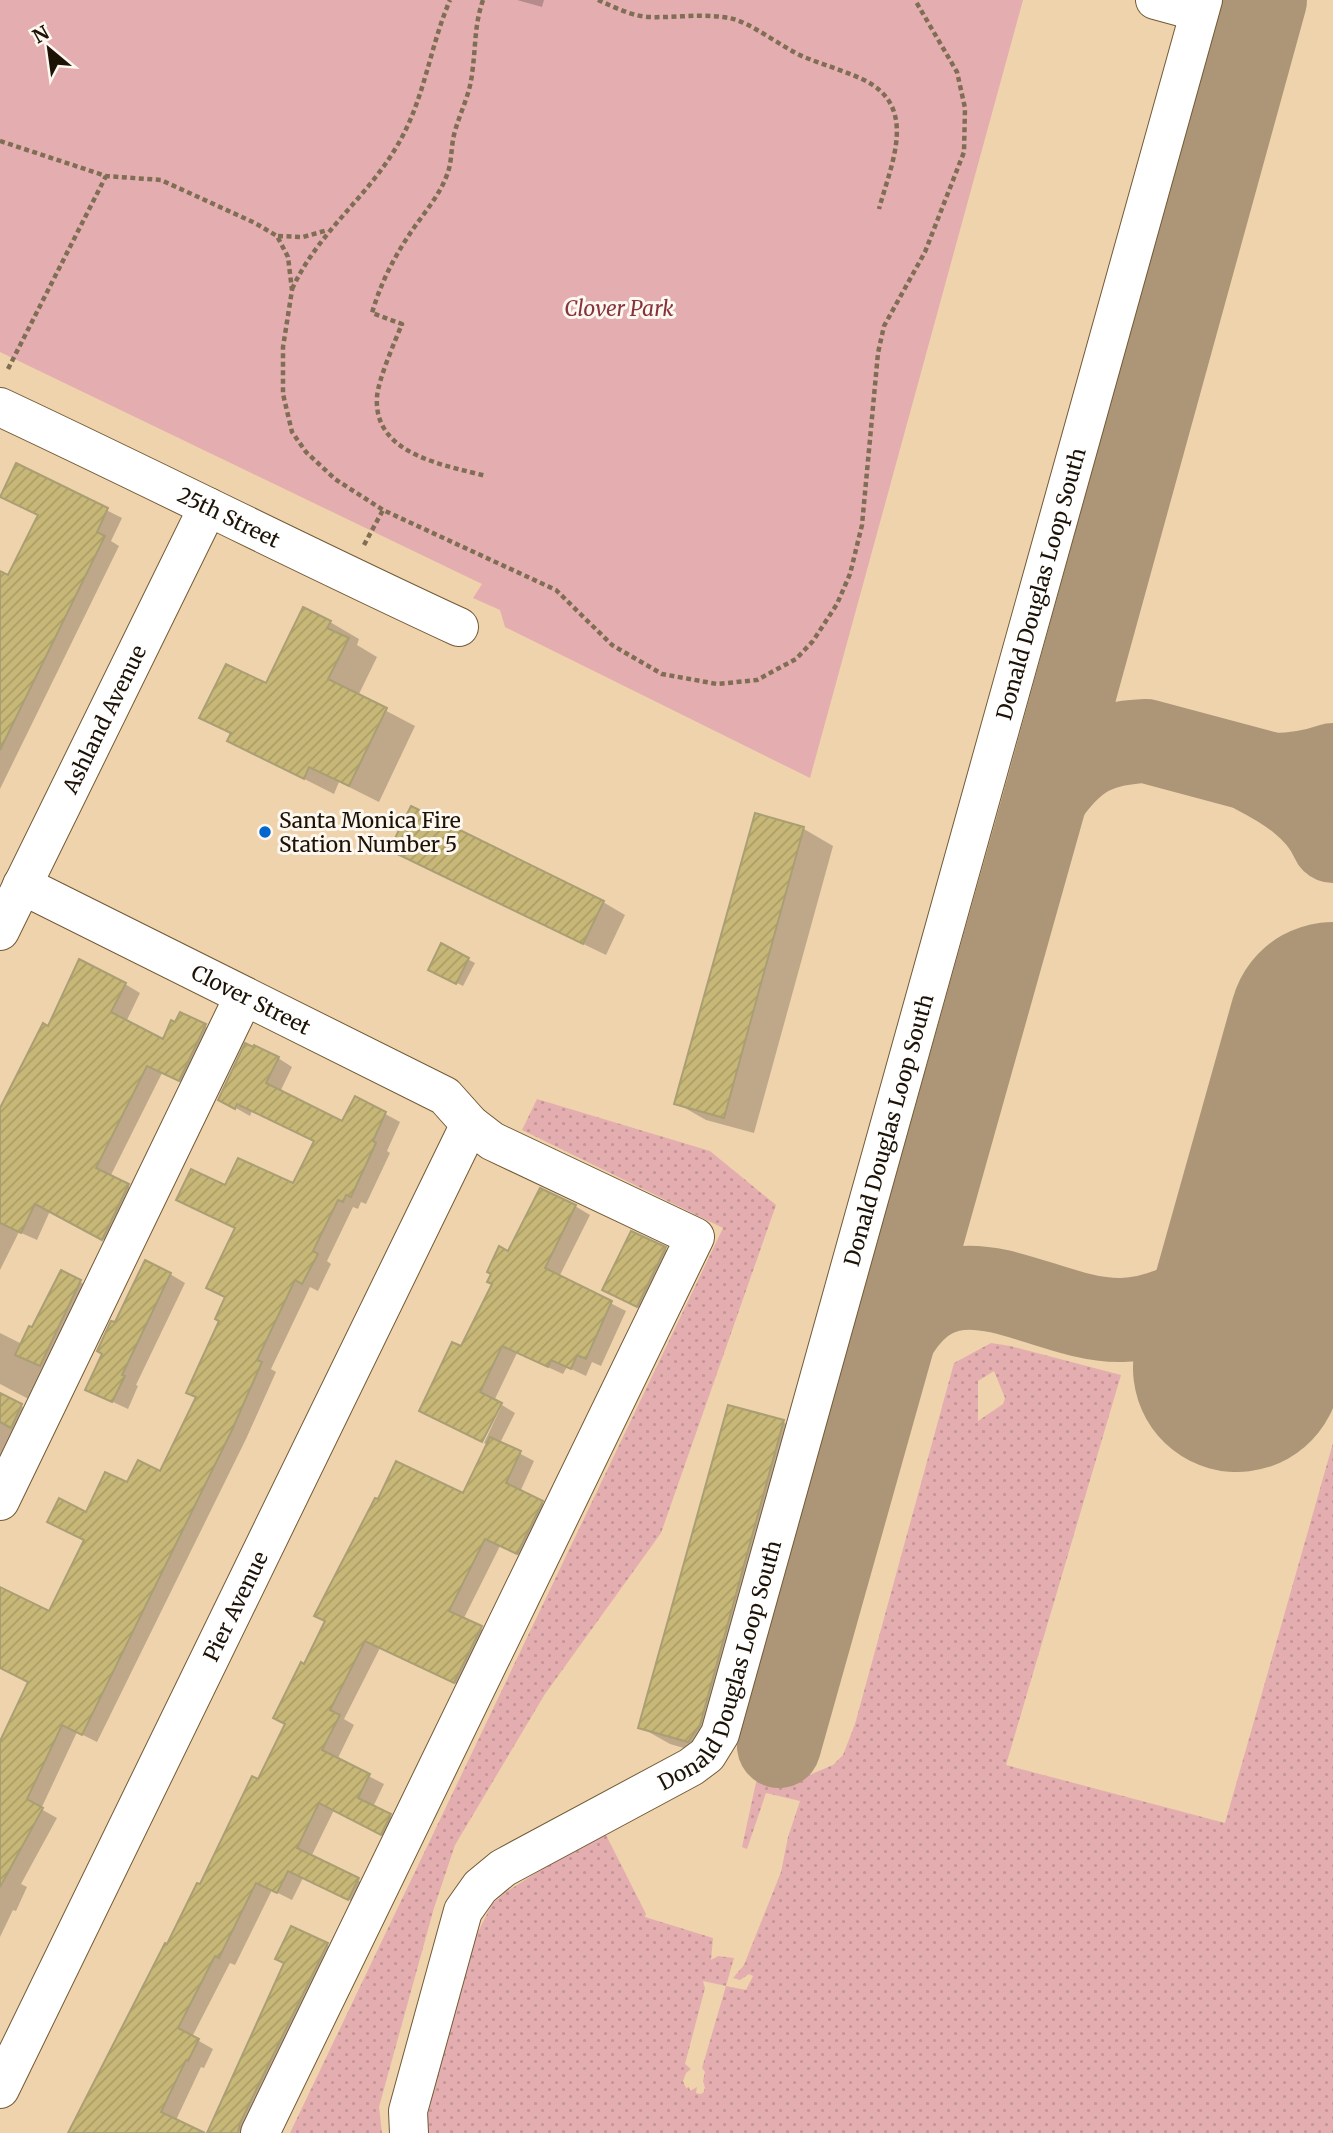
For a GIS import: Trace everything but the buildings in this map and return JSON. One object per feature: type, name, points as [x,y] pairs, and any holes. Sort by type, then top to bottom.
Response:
[{"type":"street","points":[[1155,0],[1201,6]]},
{"type":"street","name":"Donald Douglas Loop South","points":[[409,2133],[408,2111],[463,1911],[480,1887],[503,1868],[691,1767],[707,1755],[720,1734],[1201,6]]},
{"type":"street","name":"25th Street","points":[[0,407],[459,627]]},
{"type":"street","name":"Ashland Avenue","points":[[0,931],[208,507]]},
{"type":"street","name":"Clover Street","points":[[22,886],[445,1096],[470,1124],[492,1141],[695,1237],[260,2133]]},
{"type":"street","points":[[0,1501],[244,996]]},
{"type":"street","name":"Pier Avenue","points":[[0,2089],[470,1124]]},
{"type":"path","points":[[450,0],[415,112],[396,148],[375,178],[329,230],[303,266],[292,290],[283,347],[283,394],[292,432],[306,452],[335,479],[383,510],[556,590],[611,645],[662,674],[717,684],[757,680],[796,660],[813,641],[836,604],[850,574],[862,525],[878,353],[884,326],[925,253],[964,152],[965,108],[957,72],[915,0]]},
{"type":"path","points":[[483,0],[474,34],[472,75],[466,104],[454,135],[449,171],[391,267],[372,313],[402,324],[377,396],[379,417],[390,435],[404,449],[419,458],[486,476]]},
{"type":"path","points":[[598,0],[624,12],[647,17],[698,14],[732,18],[778,45],[864,80],[879,89],[893,106],[898,140],[879,209]]},
{"type":"path","points":[[0,141],[106,176],[161,180],[255,223],[277,236],[303,237],[329,230]]},
{"type":"path","points":[[8,369],[106,176]]},
{"type":"path","points":[[277,236],[288,257],[292,290]]},
{"type":"path","points":[[364,544],[383,510]]},
{"type":"green space","name":"Clover Park","points":[[0,0],[1023,0],[810,778],[505,627],[500,610],[473,598],[482,584],[0,352]]},
{"type":"green space","points":[[537,1099],[710,1151],[776,1205],[661,1533],[545,1694],[455,1845],[434,1908],[379,2107],[382,2133],[290,2133],[723,1228],[522,1130]]},
{"type":"green space","points":[[991,1343],[1121,1375],[1006,1765],[1225,1823],[1333,1443],[1333,2133],[429,2133],[427,2119],[432,2097],[477,1934],[492,1904],[506,1892],[574,1849],[605,1833],[646,1914],[645,1917],[713,1938],[711,1960],[718,1956],[734,1958],[726,1986],[746,1990],[753,1976],[749,1974],[740,1980],[733,1978],[744,1965],[781,1872],[788,1837],[800,1801],[766,1793],[747,1849],[742,1847],[757,1778],[788,1784],[833,1765],[843,1755],[855,1724],[954,1363]],"holes":[[[994,1371],[1005,1398],[1003,1404],[978,1421],[978,1381]],[[703,1981],[726,1986],[702,2068],[705,2072],[705,2088],[700,2094],[696,2093],[697,2087],[690,2091],[683,2081],[691,2069],[685,2064],[705,1988]]]},
{"type":"taxiway","points":[[779,1746],[1046,796],[1265,0]]},
{"type":"taxiway","points":[[1046,796],[1056,782],[1088,754],[1129,742],[1146,741],[1273,775],[1303,773],[1333,765]]},
{"type":"taxiway","points":[[1255,772],[1300,800],[1319,819],[1333,841]]},
{"type":"taxiway","points":[[891,1342],[914,1310],[940,1293],[968,1288],[997,1291],[1091,1317],[1122,1320],[1152,1316],[1181,1305],[1222,1281],[1245,1261],[1277,1226]]},
{"type":"taxiway","points":[[1269,1257],[1276,1283],[1322,1354],[1333,1365]]},
{"type":"runway","points":[[1237,1368],[1333,1026]]},
{"type":"place","name":"Santa Monica Fire Station Number 5","points":[[265,832]]}]
